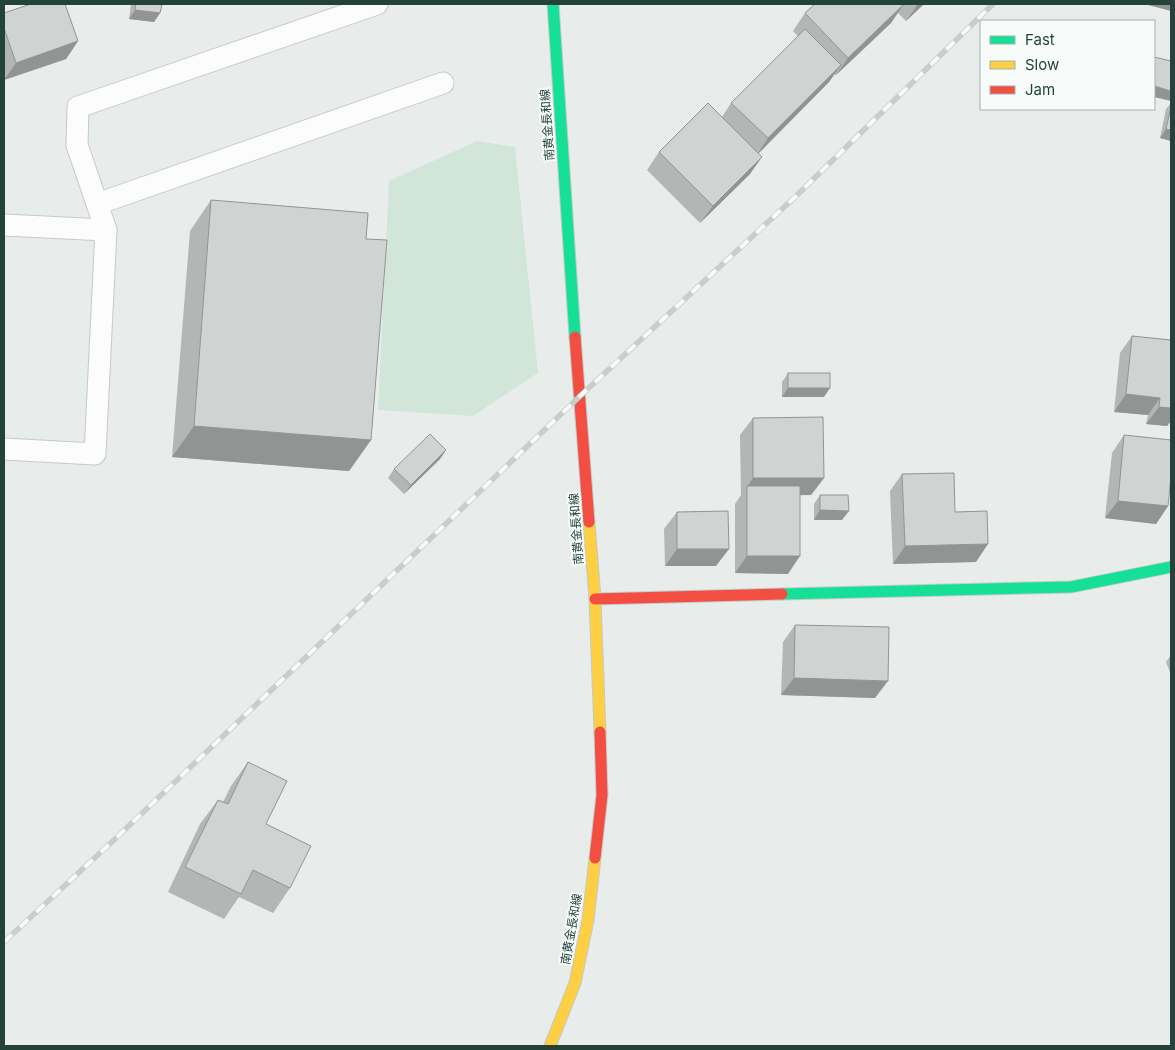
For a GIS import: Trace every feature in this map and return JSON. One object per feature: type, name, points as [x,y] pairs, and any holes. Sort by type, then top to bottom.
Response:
[{"type":"main road","name":"南黄金長和線","points":[[550,1046],[577,974],[588,920],[602,795],[595,599],[579,396],[553,4]]},
{"type":"main road","points":[[595,599],[1071,587],[1171,567]]},
{"type":"lane","points":[[4,449],[95,454],[106,230],[77,146],[78,107],[377,4]]},
{"type":"lane","points":[[96,204],[443,83]]},
{"type":"lane","points":[[4,225],[106,230]]},
{"type":"green space","points":[[477,141],[515,147],[538,373],[473,416],[378,410],[389,181]]},
{"type":"building","points":[[31,4],[65,4],[78,41],[16,63],[4,28],[4,13]]},
{"type":"building","points":[[136,4],[162,4],[160,13],[135,10]]},
{"type":"building","points":[[815,4],[903,5],[848,58],[805,13]]},
{"type":"building","points":[[805,29],[841,65],[768,138],[731,103]]},
{"type":"building","points":[[1155,57],[1171,61],[1171,91],[1155,86]]},
{"type":"building","points":[[708,103],[762,157],[713,206],[659,152]]},
{"type":"building","points":[[1171,107],[1171,130],[1166,129]]},
{"type":"building","points":[[211,200],[368,213],[366,239],[387,240],[371,440],[194,426]]},
{"type":"building","points":[[1132,336],[1171,340],[1171,408],[1159,407],[1160,398],[1126,394]]},
{"type":"building","points":[[788,373],[830,373],[830,388],[788,388]]},
{"type":"building","points":[[823,417],[824,478],[753,478],[753,418]]},
{"type":"building","points":[[430,434],[446,450],[411,485],[394,469]]},
{"type":"building","points":[[1124,435],[1171,440],[1171,476],[1168,506],[1118,501]]},
{"type":"building","points":[[954,473],[955,512],[987,511],[988,544],[905,546],[902,474]]},
{"type":"building","points":[[747,486],[800,486],[800,556],[747,556]]},
{"type":"building","points":[[820,495],[848,495],[849,511],[820,510]]},
{"type":"building","points":[[728,511],[729,549],[677,549],[677,512]]},
{"type":"building","points":[[795,625],[889,627],[888,681],[794,678]]},
{"type":"building","points":[[248,762],[287,781],[266,824],[311,846],[290,888],[253,870],[241,894],[185,867],[218,800],[228,804]]},
{"type":"railway","points":[[4,942],[115,839],[579,397],[795,197],[993,4]]},
{"type":"traffic: fast","points":[[553,4],[575,337]]},
{"type":"traffic: fast","points":[[782,594],[1071,587],[1171,567]]},
{"type":"traffic: slow","points":[[589,522],[595,599],[600,732]]},
{"type":"traffic: slow","points":[[550,1046],[575,983],[588,920],[595,858]]},
{"type":"traffic: jam","points":[[575,337],[589,522]]},
{"type":"traffic: jam","points":[[595,599],[782,594]]},
{"type":"traffic: jam","points":[[595,858],[602,795],[600,732]]}]
